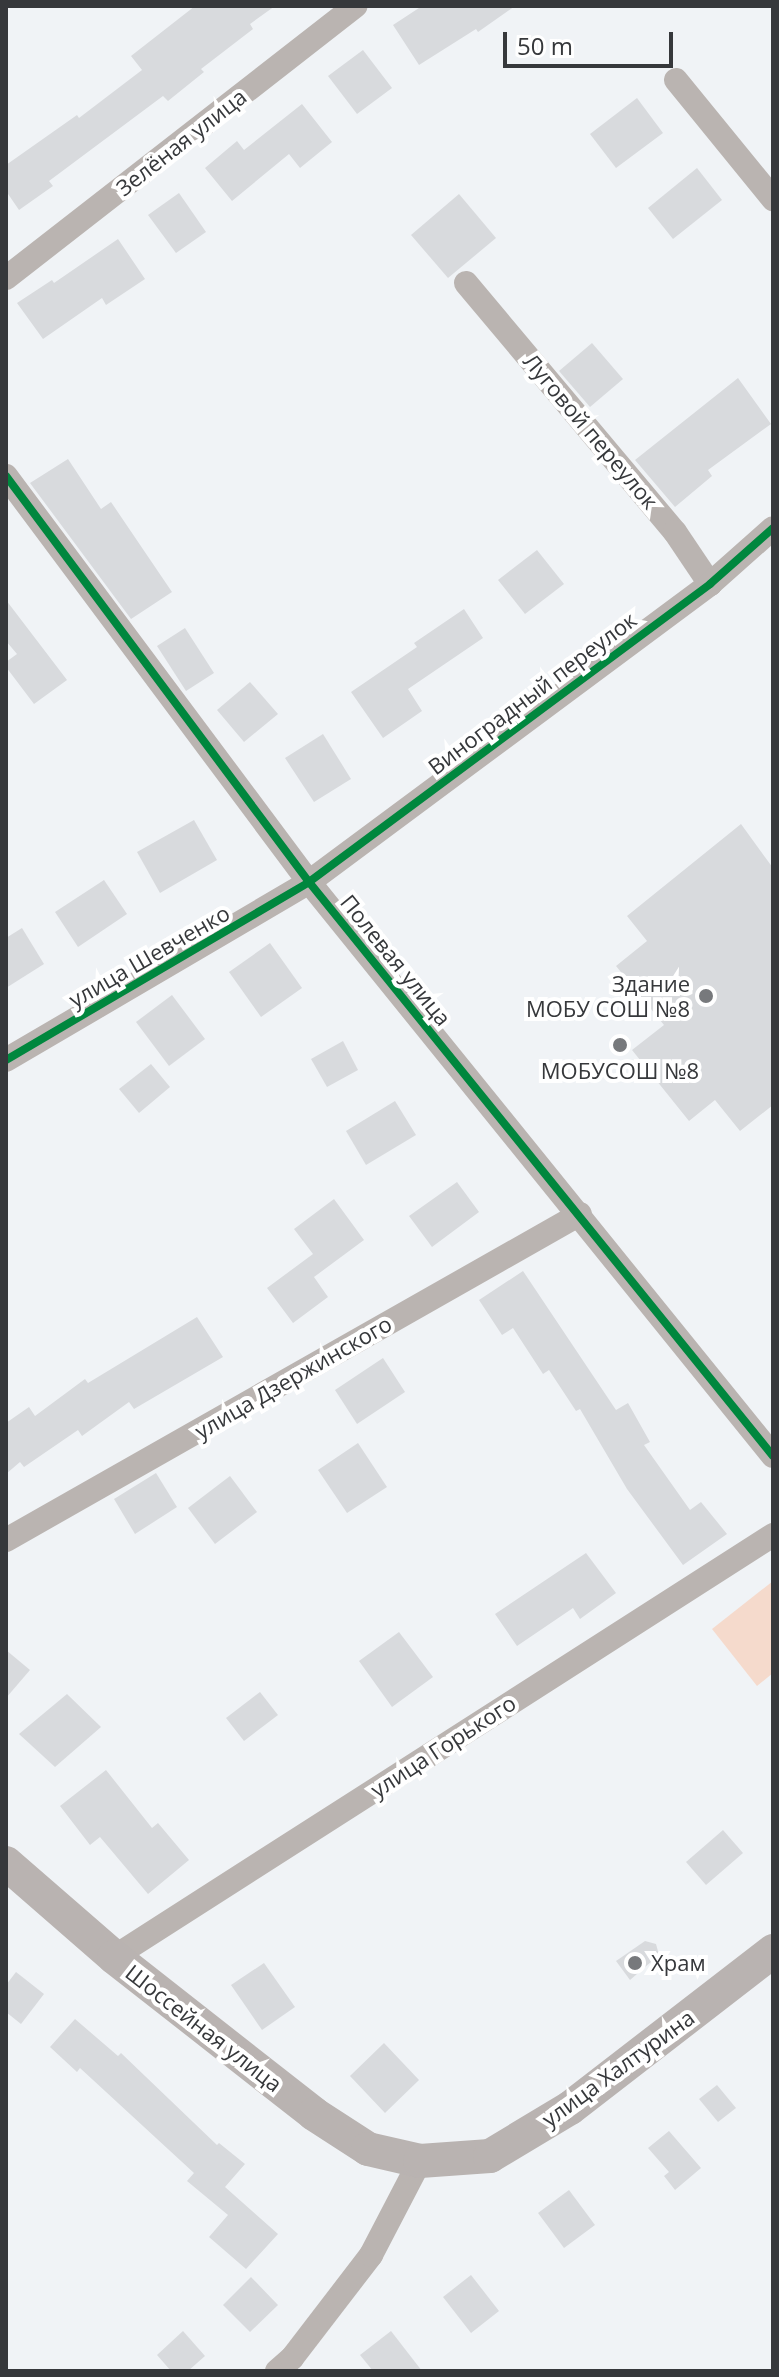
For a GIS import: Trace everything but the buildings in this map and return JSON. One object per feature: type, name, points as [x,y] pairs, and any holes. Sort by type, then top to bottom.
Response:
[{"type":"main road","name":"Шоссейная улица","points":[[6,1863],[114,1957],[314,2114],[368,2149],[420,2161]]},
{"type":"main road","name":"улица Халтурина","points":[[420,2161],[490,2156],[570,2108],[773,1951]]},
{"type":"street","name":"Зелёная улица","points":[[6,278],[356,6]]},
{"type":"street","points":[[676,80],[773,199]]},
{"type":"street","name":"Луговой переулок","points":[[466,283],[675,532],[710,584]]},
{"type":"street","name":"Полевая улица","points":[[6,476],[309,882],[773,1456]]},
{"type":"street","name":"Виноградный переулок","points":[[309,882],[710,584],[773,528]]},
{"type":"street","name":"улица Шевченко","points":[[6,1060],[309,882]]},
{"type":"street","name":"улица Дзержинского","points":[[6,1540],[580,1214]]},
{"type":"street","name":"улица Горького","points":[[114,1957],[773,1535]]},
{"type":"street","points":[[277,2371],[292,2358],[371,2255],[420,2161]]},
{"type":"shaded area","points":[[773,1581],[773,1673],[757,1686],[712,1629]]},
{"type":"cycle path","points":[[6,476],[309,882],[773,1456]]},
{"type":"cycle path","points":[[6,1060],[309,882],[710,584],[773,528]]},
{"type":"place","name":"Здание МОБУ СОШ №8","points":[[706,996]]},
{"type":"place","name":"МОБУСОШ №8","points":[[620,1045]]},
{"type":"place","name":"Храм","points":[[635,1963]]}]
